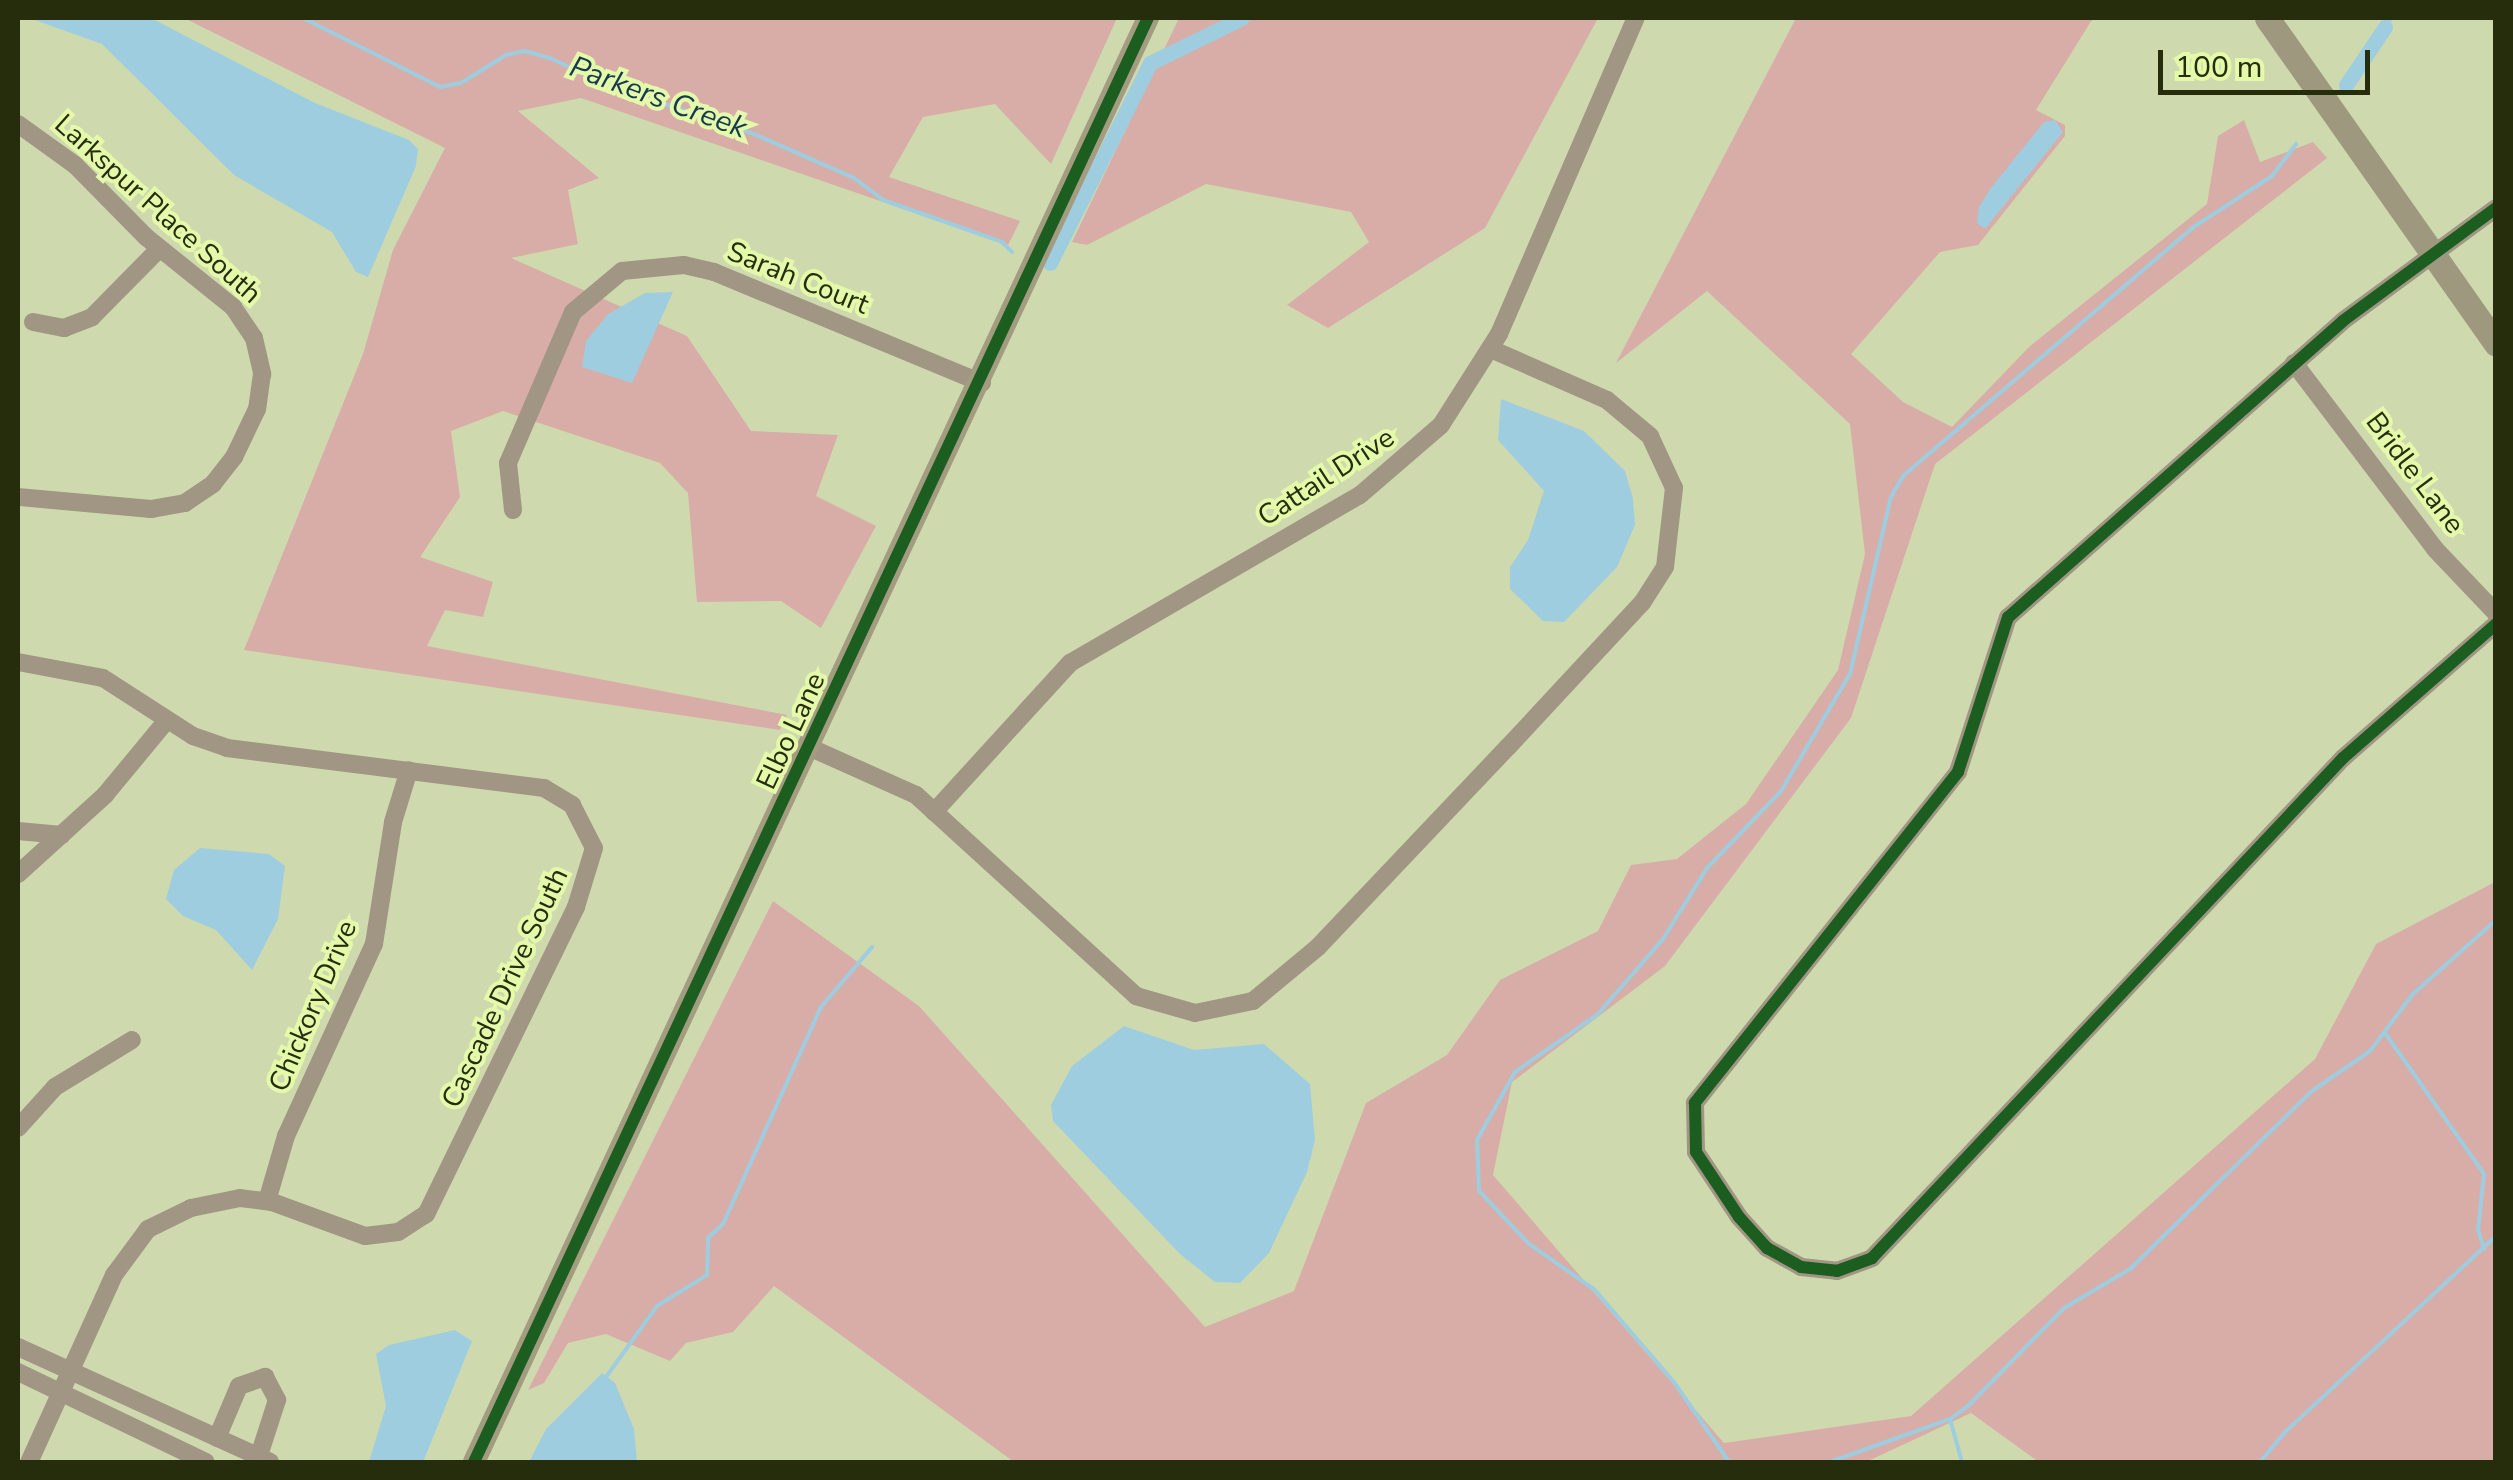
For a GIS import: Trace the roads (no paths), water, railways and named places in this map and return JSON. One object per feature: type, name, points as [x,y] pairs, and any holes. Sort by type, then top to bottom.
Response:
[{"type":"main road","points":[[2267,18],[2496,344]]},
{"type":"street","name":"Elbo Lane","points":[[474,1462],[982,383],[1022,281],[1148,18]]},
{"type":"street","name":"Cattail Drive","points":[[934,812],[1070,663],[1403,464],[1441,425],[1491,349],[1636,18]]},
{"type":"street","name":"Larkspur Place South","points":[[18,124],[74,165],[160,248],[233,307],[254,338],[261,392],[234,457],[200,495],[168,508],[18,497]]},
{"type":"street","points":[[2496,208],[2432,253],[2294,363],[2008,617],[1958,772],[1702,1087],[1691,1136],[1703,1168],[1738,1217],[1767,1248],[1801,1268],[1837,1271],[1880,1251],[2343,758],[2496,624]]},
{"type":"street","points":[[33,322],[64,328],[92,317],[160,248]]},
{"type":"street","name":"Sarah Court","points":[[512,510],[508,463],[572,312],[622,271],[684,265],[714,272],[982,383]]},
{"type":"street","points":[[811,748],[888,778],[934,812],[1101,970],[1146,1001],[1175,1011],[1215,1012],[1253,1000],[1287,977],[1627,621],[1665,567],[1674,488],[1650,436],[1591,392],[1491,349]]},
{"type":"street","name":"Bridle Lane","points":[[2294,363],[2436,549],[2496,613]]},
{"type":"street","name":"Cascade Drive South","points":[[18,662],[86,672],[167,720],[227,748],[528,784],[560,795],[590,832],[589,878],[426,1214],[398,1232],[365,1236],[267,1201],[207,1203],[148,1230],[114,1275],[29,1462]]},
{"type":"street","points":[[18,874],[62,835],[167,720]]},
{"type":"street","name":"Chickory Drive","points":[[267,1201],[286,1136],[374,944],[393,822],[409,770]]},
{"type":"street","points":[[18,830],[62,835]]},
{"type":"street","points":[[18,1128],[55,1087],[132,1040]]},
{"type":"street","points":[[18,1347],[262,1461],[277,1400],[266,1377],[238,1386],[217,1438]]},
{"type":"street","points":[[18,1372],[206,1462]]},
{"type":"water","points":[[29,18],[151,18],[315,103],[409,140],[418,149],[416,166],[368,277],[356,272],[332,232],[234,175],[102,44]]},
{"type":"water","points":[[2055,120],[2063,132],[1985,229],[1977,223],[1979,207],[1990,189],[2044,122]]},
{"type":"water","points":[[673,292],[632,383],[582,367],[586,341],[608,314],[645,293]]},
{"type":"water","points":[[1501,399],[1584,431],[1625,471],[1633,499],[1635,525],[1617,567],[1564,622],[1543,621],[1510,589],[1510,567],[1528,540],[1544,491],[1498,440]]},
{"type":"water","points":[[200,848],[269,854],[285,866],[278,919],[252,970],[216,930],[183,916],[166,899],[174,870]]},
{"type":"water","points":[[1124,1026],[1194,1050],[1264,1044],[1310,1084],[1315,1140],[1307,1172],[1269,1253],[1240,1283],[1215,1282],[1180,1254],[1053,1121],[1051,1105],[1072,1066]]},
{"type":"water","points":[[455,1330],[472,1341],[423,1462],[369,1462],[386,1406],[376,1354],[389,1345]]},
{"type":"water","points":[[602,1373],[615,1383],[634,1429],[637,1462],[529,1462],[546,1429]]},
{"type":"waterway","name":"Parkers Creek","points":[[303,18],[440,87],[461,83],[506,55],[525,51],[550,58],[603,83],[754,134],[854,178],[883,200],[1002,242],[1012,252]]},
{"type":"waterway","name":"Parkers Creek","points":[[1050,263],[1150,63],[1242,18]]},
{"type":"waterway","points":[[2385,27],[2391,18]]},
{"type":"waterway","points":[[2346,85],[2385,27]]},
{"type":"waterway","points":[[1729,1462],[1674,1382],[1595,1290],[1529,1244],[1479,1191],[1477,1140],[1515,1072],[1598,1014],[1663,939],[1707,868],[1781,791],[1850,674],[1891,497],[1903,476],[2192,228],[2272,176],[2296,144]]},
{"type":"waterway","points":[[1830,1462],[1950,1419],[1968,1406],[2064,1308],[2130,1269],[2312,1091],[2370,1051],[2413,994],[2496,920]]},
{"type":"waterway","points":[[606,1377],[657,1306],[707,1275],[708,1238],[723,1224],[821,1007],[872,947]]},
{"type":"waterway","points":[[2385,1033],[2484,1174],[2478,1230],[2484,1249]]},
{"type":"waterway","points":[[2260,1462],[2284,1433],[2496,1236]]},
{"type":"waterway","points":[[1950,1419],[1962,1462]]}]
